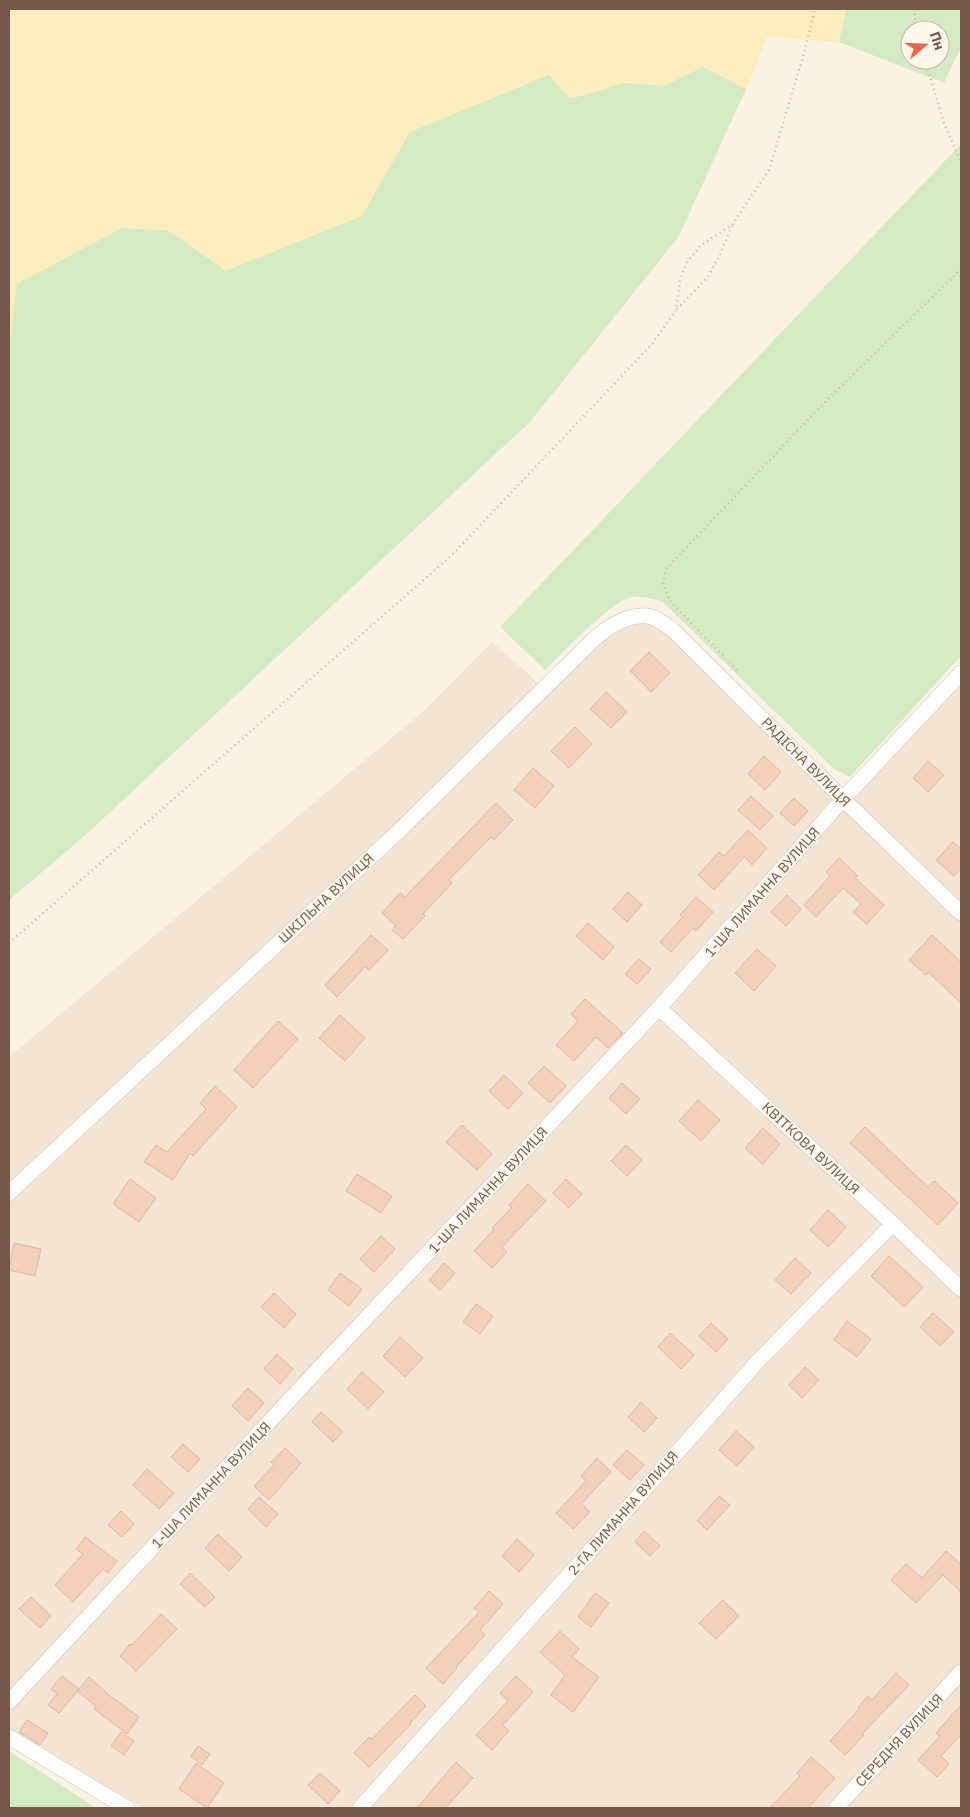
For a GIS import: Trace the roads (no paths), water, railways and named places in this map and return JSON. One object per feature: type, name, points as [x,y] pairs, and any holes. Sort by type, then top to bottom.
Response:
[{"type":"street","name":"РАДІСНА ВУЛИЦЯ","points":[[648,616],[661,621],[674,631],[961,913]]},
{"type":"street","name":"ШКІЛЬНА ВУЛИЦЯ","points":[[9,1193],[401,830],[604,630],[616,622],[648,616]]},
{"type":"street","name":"1-ША ЛИМАННА ВУЛИЦЯ","points":[[9,1702],[314,1373],[659,1008],[843,799],[961,672]]},
{"type":"street","name":"КВІТКОВА ВУЛИЦЯ","points":[[659,1008],[961,1289]]},
{"type":"street","name":"2-ГА ЛИМАННА ВУЛИЦЯ","points":[[360,1808],[758,1361],[893,1224]]},
{"type":"street","name":"СЕРЕДНЯ ВУЛИЦЯ","points":[[836,1808],[961,1672]]},
{"type":"street","points":[[9,1736],[127,1808]]}]
